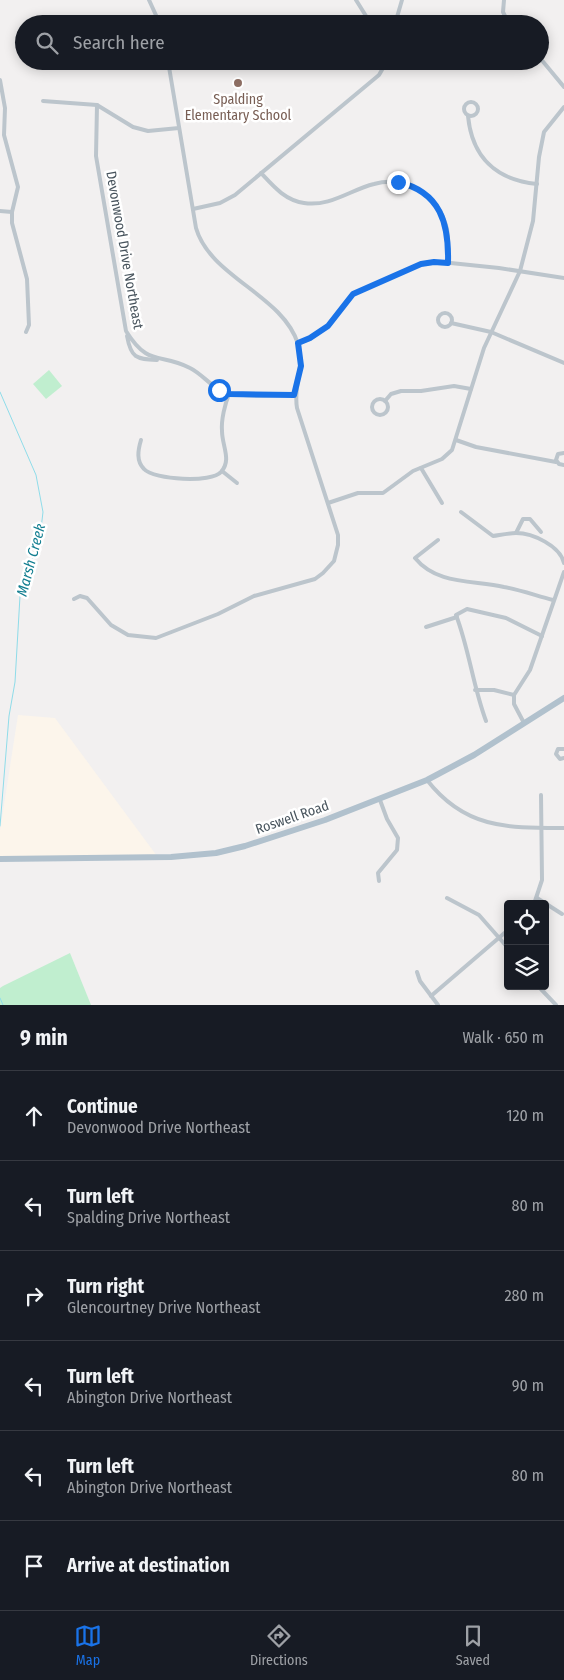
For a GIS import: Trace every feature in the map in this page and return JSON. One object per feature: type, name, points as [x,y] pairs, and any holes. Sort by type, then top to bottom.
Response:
[{"type":"main road","name":"Roswell Road","points":[[0,859],[171,858],[216,853],[288,833],[380,800],[427,780],[474,755],[564,698]]},
{"type":"street","points":[[150,0],[156,15]]},
{"type":"street","points":[[356,0],[365,15]]},
{"type":"street","points":[[398,15],[402,0]]},
{"type":"street","points":[[504,0],[504,15]]},
{"type":"street","points":[[549,69],[564,87]]},
{"type":"street","points":[[74,599],[80,596],[87,598],[111,625],[128,635],[147,639],[165,636],[218,614],[254,596],[305,583],[323,573],[334,560],[338,545],[328,503],[300,421],[294,395],[301,366],[298,343],[287,324],[206,248],[198,233],[169,70]]},
{"type":"street","points":[[193,209],[226,200],[262,173],[379,75],[382,70]]},
{"type":"street","points":[[0,80],[4,101],[4,135],[18,187],[12,212],[14,233],[27,279],[29,325],[26,332]]},
{"type":"street","points":[[42,100],[97,105],[133,127],[148,131],[179,128]]},
{"type":"street","name":"Devonwood Drive Northeast","points":[[97,105],[96,156],[126,331],[140,350],[162,361],[189,368],[213,386],[229,394],[294,395]]},
{"type":"street","points":[[328,503],[358,493],[383,492],[421,468],[446,456],[456,440],[491,332],[520,271],[533,221],[544,132],[564,107]]},
{"type":"street","points":[[468,116],[475,144],[491,166],[511,180],[537,184]]},
{"type":"street","points":[[262,173],[283,194],[306,203],[325,203],[381,182],[398,182],[415,188],[432,200],[443,218],[448,238],[448,263]]},
{"type":"street","points":[[0,211],[12,212]]},
{"type":"street","points":[[298,343],[310,338],[328,326],[353,294],[421,264],[434,262],[448,263],[564,278]]},
{"type":"street","points":[[451,322],[491,332],[564,363]]},
{"type":"street","points":[[126,331],[129,348],[134,356],[141,359],[162,361]]},
{"type":"street","points":[[384,401],[391,394],[401,391],[421,391],[454,386],[471,389]]},
{"type":"street","points":[[141,440],[139,462],[144,470],[152,475],[209,478],[222,471],[227,459],[222,424],[229,394]]},
{"type":"street","points":[[380,399],[384,401],[388,405],[386,412],[382,415],[375,414],[372,410],[373,403],[380,399]]},
{"type":"street","points":[[456,440],[476,447],[564,465]]},
{"type":"street","points":[[556,462],[558,454],[564,453]]},
{"type":"street","points":[[421,468],[442,503]]},
{"type":"street","points":[[222,471],[237,482]]},
{"type":"street","points":[[461,512],[493,536],[516,533],[541,541],[556,549],[563,557],[564,563]]},
{"type":"street","points":[[516,533],[523,519],[530,519],[541,532]]},
{"type":"street","points":[[438,540],[415,558],[431,574],[505,587],[553,600]]},
{"type":"street","points":[[524,723],[514,704],[514,695],[516,688],[530,670],[564,572]]},
{"type":"street","points":[[426,627],[457,617],[456,615],[467,609],[506,618],[542,636]]},
{"type":"street","points":[[457,617],[464,637],[475,690],[486,721]]},
{"type":"street","points":[[475,690],[494,690],[514,695]]},
{"type":"street","points":[[564,749],[558,749],[556,754],[560,759],[564,758]]},
{"type":"street","points":[[427,780],[438,792],[474,818],[501,826],[564,828]]},
{"type":"street","points":[[541,794],[542,880],[537,898],[562,914]]},
{"type":"street","points":[[378,881],[378,873],[397,850],[398,838],[387,819],[380,800]]},
{"type":"street","points":[[447,898],[479,915],[506,945]]},
{"type":"street","points":[[431,996],[504,933]]},
{"type":"street","points":[[417,972],[420,982],[438,1005]]},
{"type":"street","points":[[542,990],[556,1005]]},
{"type":"shaded area","points":[[18,715],[55,718],[157,856],[0,856],[0,831]]},
{"type":"green space","points":[[49,370],[62,386],[46,399],[33,384]]},
{"type":"green space","points":[[70,953],[91,1005],[0,1005],[0,988]]},
{"type":"waterway","name":"Marsh Creek","points":[[0,392],[36,475],[43,512],[40,537],[20,596],[15,682],[9,716],[0,826]]},
{"type":"waterway","name":"Marsh Creek","points":[[0,998],[3,1005]]},
{"type":"place","name":"Spalding Elementary School","points":[[238,83]]},
{"type":"route","points":[[219,390],[229,394],[294,395],[301,366],[298,343],[310,338],[328,326],[353,294],[421,264],[434,262],[448,263],[447,228],[439,209],[424,193],[407,184],[398,182]]}]
